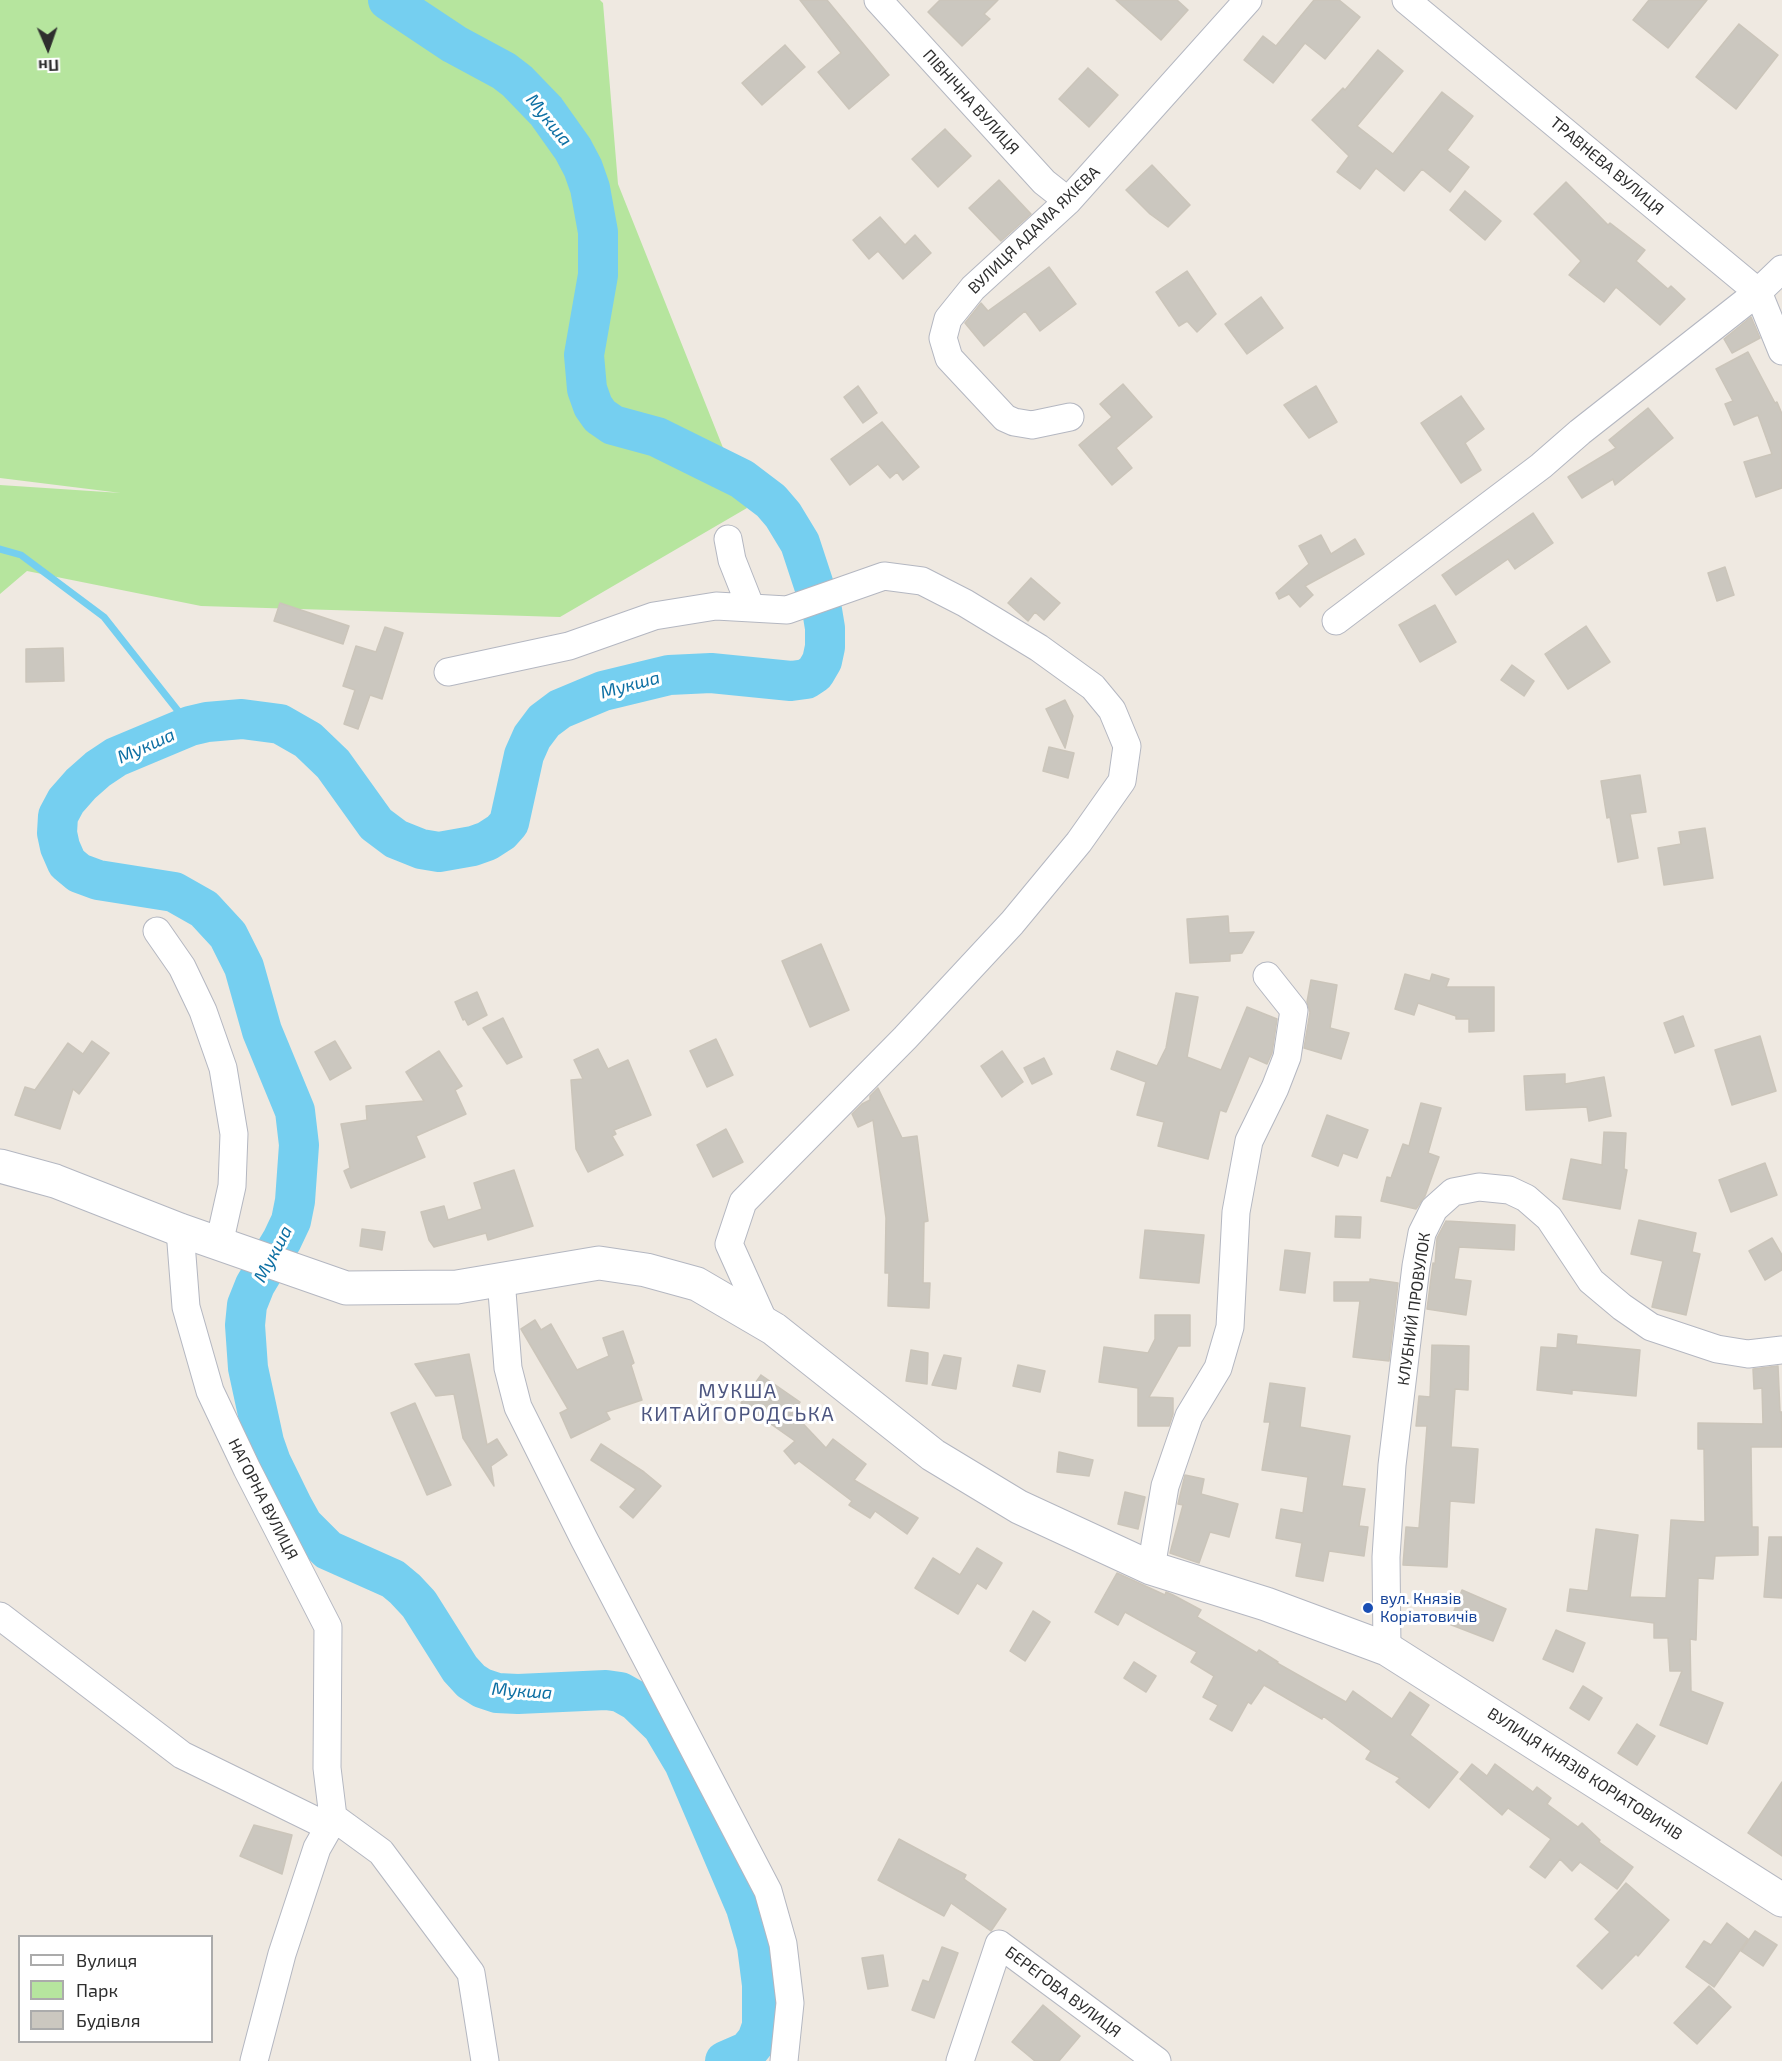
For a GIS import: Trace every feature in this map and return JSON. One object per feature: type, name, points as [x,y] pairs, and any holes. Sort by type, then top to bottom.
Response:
[{"type":"main road","name":"ВУЛИЦЯ КНЯЗІВ КОРІАТОВИЧІВ","points":[[0,1166],[56,1180],[180,1230],[346,1288],[457,1287],[599,1263],[646,1270],[697,1284],[765,1324],[933,1455],[1019,1507],[1151,1568],[1266,1604],[1387,1649],[1782,1900]]},
{"type":"street","name":"ПІВНІЧНА ВУЛИЦЯ","points":[[878,0],[1044,182],[1068,201]]},
{"type":"street","name":"ВУЛИЦЯ АДАМА ЯХІЄВА","points":[[1070,417],[1032,425],[1005,418],[949,358],[943,338],[948,319],[973,288],[1068,201],[1248,0]]},
{"type":"street","name":"ТРАВНЕВА ВУЛИЦЯ","points":[[1406,0],[1758,291],[1782,351]]},
{"type":"street","points":[[1336,621],[1541,466],[1580,432],[1758,291],[1782,269]]},
{"type":"street","points":[[728,538],[732,560],[751,608]]},
{"type":"street","points":[[448,672],[570,646],[654,616],[716,606],[787,610],[884,576],[922,581],[965,603],[1094,687],[1112,710],[1127,746],[1122,781],[1079,842],[1012,923],[905,1038],[742,1202],[729,1244],[765,1324]]},
{"type":"street","points":[[157,930],[182,967],[203,1011],[223,1068],[234,1134],[226,1246]]},
{"type":"street","points":[[1151,1568],[1169,1476],[1189,1416],[1218,1368],[1230,1327],[1236,1212],[1249,1142],[1287,1057],[1294,1010],[1267,976]]},
{"type":"street","name":"КЛУБНИЙ ПРОВУЛОК","points":[[1387,1649],[1386,1557],[1392,1465],[1416,1266],[1422,1233],[1434,1209],[1453,1192],[1479,1187],[1509,1190],[1526,1198],[1549,1218],[1591,1281],[1651,1327],[1717,1349],[1748,1354],[1782,1350]]},
{"type":"street","name":"НАГОРНА ВУЛИЦЯ","points":[[180,1230],[186,1307],[210,1390],[247,1469],[328,1627],[327,1768],[331,1822]]},
{"type":"street","points":[[501,1279],[508,1368],[518,1407],[584,1539],[768,1891],[783,1944],[790,2003],[784,2061]]},
{"type":"street","points":[[0,1617],[182,1755],[331,1822],[381,1852],[471,1973],[485,2061]]},
{"type":"street","points":[[254,2061],[282,1954],[317,1848],[331,1822]]},
{"type":"street","name":"БЕРЕГОВА ВУЛИЦЯ","points":[[960,2061],[999,1944],[1157,2061]]},
{"type":"green space","points":[[0,0],[600,0],[603,3],[618,184],[747,508],[560,617],[201,606],[27,571],[0,594],[0,485],[121,493],[0,478]]},
{"type":"building","points":[[800,0],[827,0],[889,75],[849,109],[818,72],[841,53]]},
{"type":"building","points":[[940,0],[998,0],[984,14],[990,19],[962,46],[928,12]]},
{"type":"building","points":[[1116,0],[1177,0],[1188,10],[1161,40]]},
{"type":"building","points":[[1314,0],[1339,0],[1360,17],[1325,59],[1305,43],[1273,83],[1244,60],[1263,36],[1276,46]]},
{"type":"building","points":[[1649,0],[1707,0],[1668,48],[1633,20]]},
{"type":"building","points":[[1739,24],[1778,55],[1736,109],[1696,77]]},
{"type":"building","points":[[785,45],[805,67],[762,105],[742,83]]},
{"type":"building","points":[[1378,50],[1403,71],[1357,126],[1393,154],[1442,92],[1473,116],[1447,150],[1469,167],[1450,192],[1422,169],[1404,191],[1376,168],[1360,189],[1337,172],[1349,156],[1312,120],[1343,88],[1345,90]]},
{"type":"building","points":[[1088,68],[1118,95],[1089,127],[1059,99]]},
{"type":"building","points":[[945,129],[971,156],[938,187],[912,159]]},
{"type":"building","points":[[1152,165],[1190,205],[1168,227],[1150,214],[1126,190]]},
{"type":"building","points":[[999,180],[1031,214],[1001,241],[969,208]]},
{"type":"building","points":[[1566,182],[1608,225],[1610,223],[1645,250],[1636,261],[1668,289],[1671,286],[1685,299],[1660,325],[1616,287],[1604,302],[1569,275],[1581,261],[1534,214]]},
{"type":"building","points":[[1465,191],[1501,221],[1485,240],[1450,210]]},
{"type":"building","points":[[880,217],[905,245],[915,235],[931,253],[903,279],[878,251],[869,259],[853,240]]},
{"type":"building","points":[[1049,267],[1076,304],[1040,331],[1025,311],[984,346],[965,323],[981,303],[988,311]]},
{"type":"building","points":[[1187,271],[1216,314],[1197,332],[1187,321],[1179,326],[1156,292]]},
{"type":"building","points":[[1261,297],[1283,328],[1247,354],[1225,324]]},
{"type":"building","points":[[1751,317],[1760,338],[1732,353],[1724,339]]},
{"type":"building","points":[[1748,352],[1782,414],[1782,488],[1756,497],[1744,462],[1772,454],[1758,415],[1734,425],[1725,404],[1733,401],[1716,369]]},
{"type":"building","points":[[1123,384],[1152,417],[1116,448],[1132,468],[1112,485],[1079,445],[1112,417],[1100,404]]},
{"type":"building","points":[[858,386],[877,413],[863,423],[844,397]]},
{"type":"building","points":[[1316,386],[1337,422],[1309,438],[1284,405]]},
{"type":"building","points":[[1461,396],[1484,429],[1465,443],[1481,470],[1461,483],[1421,423]]},
{"type":"building","points":[[1648,408],[1673,438],[1615,485],[1613,479],[1582,498],[1568,477],[1616,448],[1609,440]]},
{"type":"building","points":[[882,422],[919,467],[903,480],[897,472],[890,478],[878,464],[850,485],[831,459]]},
{"type":"building","points":[[1533,513],[1553,543],[1515,569],[1508,559],[1456,595],[1442,575]]},
{"type":"building","points":[[1321,535],[1331,554],[1355,539],[1364,554],[1305,586],[1313,595],[1300,607],[1289,594],[1279,599],[1276,593],[1309,564],[1299,546]]},
{"type":"building","points":[[1725,567],[1734,595],[1717,601],[1708,573]]},
{"type":"building","points":[[1031,578],[1060,603],[1044,620],[1035,612],[1028,621],[1008,603]]},
{"type":"building","points":[[280,603],[349,626],[343,644],[274,621]]},
{"type":"building","points":[[1435,605],[1456,642],[1420,662],[1399,625]]},
{"type":"building","points":[[1586,626],[1610,662],[1568,689],[1545,654]]},
{"type":"building","points":[[385,627],[403,633],[382,699],[370,695],[358,729],[344,724],[355,690],[343,686],[356,646],[376,652]]},
{"type":"building","points":[[63,648],[64,681],[26,682],[26,649]]},
{"type":"building","points":[[1512,665],[1534,681],[1524,696],[1501,680]]},
{"type":"building","points":[[1065,700],[1073,716],[1065,748],[1046,709]]},
{"type":"building","points":[[1049,747],[1074,753],[1068,778],[1043,771]]},
{"type":"building","points":[[1640,775],[1646,812],[1630,814],[1638,858],[1618,862],[1601,781]]},
{"type":"building","points":[[1705,828],[1713,878],[1664,885],[1658,848],[1681,844],[1679,832]]},
{"type":"building","points":[[1228,916],[1229,933],[1254,932],[1242,953],[1230,954],[1230,961],[1190,963],[1187,919]]},
{"type":"building","points":[[821,944],[849,1010],[810,1027],[782,961]]},
{"type":"building","points":[[1405,974],[1430,981],[1432,974],[1449,979],[1446,987],[1494,987],[1494,1031],[1469,1032],[1469,1019],[1456,1019],[1456,1016],[1418,1003],[1414,1015],[1395,1009]]},
{"type":"building","points":[[1311,980],[1337,985],[1330,1028],[1349,1033],[1341,1059],[1304,1048],[1310,1012],[1307,1002]]},
{"type":"building","points":[[477,992],[487,1015],[468,1025],[465,1019],[463,1020],[455,1002]]},
{"type":"building","points":[[1176,993],[1198,997],[1187,1057],[1221,1070],[1247,1007],[1277,1019],[1272,1053],[1267,1064],[1249,1056],[1226,1112],[1220,1110],[1208,1159],[1158,1146],[1164,1122],[1137,1115],[1146,1082],[1111,1069],[1117,1051],[1157,1066],[1166,1048]]},
{"type":"building","points":[[1683,1016],[1694,1046],[1675,1053],[1664,1023]]},
{"type":"building","points":[[503,1018],[522,1057],[507,1064],[483,1028]]},
{"type":"building","points":[[1760,1036],[1776,1091],[1732,1105],[1715,1050]]},
{"type":"building","points":[[716,1039],[733,1075],[707,1087],[690,1051]]},
{"type":"building","points":[[92,1041],[109,1053],[79,1094],[73,1089],[60,1129],[15,1115],[25,1087],[35,1090],[68,1043],[83,1054]]},
{"type":"building","points":[[335,1041],[351,1068],[330,1080],[315,1052]]},
{"type":"building","points":[[598,1049],[608,1069],[628,1060],[651,1115],[614,1130],[616,1134],[612,1136],[623,1155],[588,1172],[576,1149],[571,1080],[583,1079],[574,1060]]},
{"type":"building","points":[[439,1051],[462,1086],[455,1090],[466,1114],[416,1136],[425,1157],[351,1188],[344,1171],[350,1168],[341,1124],[367,1120],[366,1106],[424,1101],[406,1072]]},
{"type":"building","points":[[1002,1051],[1023,1082],[1002,1097],[981,1066]]},
{"type":"building","points":[[1044,1058],[1052,1074],[1032,1084],[1024,1068]]},
{"type":"building","points":[[1565,1074],[1565,1084],[1604,1077],[1611,1116],[1589,1121],[1587,1107],[1526,1110],[1524,1076]]},
{"type":"building","points":[[878,1088],[902,1138],[917,1136],[928,1221],[924,1222],[923,1283],[930,1283],[929,1308],[888,1306],[889,1273],[885,1273],[886,1218],[873,1120],[858,1127],[852,1114],[870,1100],[870,1096]]},
{"type":"building","points":[[1421,1103],[1441,1108],[1428,1153],[1439,1157],[1425,1196],[1416,1209],[1381,1201],[1387,1177],[1391,1178],[1403,1144],[1409,1146]]},
{"type":"building","points":[[1327,1115],[1368,1130],[1357,1158],[1343,1153],[1338,1166],[1312,1156]]},
{"type":"building","points":[[726,1129],[743,1162],[713,1177],[697,1145]]},
{"type":"building","points":[[1604,1132],[1626,1133],[1624,1169],[1627,1170],[1620,1209],[1563,1199],[1571,1159],[1602,1165]]},
{"type":"building","points":[[1765,1163],[1777,1195],[1731,1212],[1719,1180]]},
{"type":"building","points":[[514,1170],[533,1226],[488,1240],[486,1233],[434,1247],[429,1240],[421,1212],[444,1206],[448,1220],[482,1209],[474,1183]]},
{"type":"building","points":[[1336,1216],[1361,1217],[1360,1238],[1335,1237]]},
{"type":"building","points":[[1639,1220],[1696,1233],[1692,1252],[1700,1254],[1686,1315],[1652,1307],[1663,1261],[1631,1254]]},
{"type":"building","points":[[1446,1221],[1515,1225],[1514,1250],[1459,1247],[1454,1279],[1471,1281],[1466,1315],[1427,1309],[1437,1238]]},
{"type":"building","points":[[362,1229],[385,1232],[382,1250],[360,1246]]},
{"type":"building","points":[[1145,1230],[1204,1235],[1199,1283],[1140,1278]]},
{"type":"building","points":[[1772,1238],[1782,1255],[1782,1270],[1765,1280],[1749,1251]]},
{"type":"building","points":[[1285,1250],[1310,1253],[1305,1293],[1280,1290]]},
{"type":"building","points":[[1370,1279],[1398,1283],[1389,1361],[1353,1357],[1360,1301],[1334,1301],[1334,1282],[1370,1282]]},
{"type":"building","points":[[1155,1315],[1190,1315],[1190,1346],[1178,1346],[1149,1397],[1173,1398],[1173,1414],[1169,1426],[1138,1426],[1138,1388],[1099,1382],[1104,1347],[1148,1353],[1155,1339]]},
{"type":"building","points":[[535,1320],[541,1330],[551,1324],[577,1370],[609,1356],[603,1338],[623,1331],[634,1363],[631,1365],[642,1400],[606,1412],[610,1419],[571,1438],[560,1413],[568,1409],[521,1329]]},
{"type":"building","points":[[1558,1334],[1577,1336],[1576,1344],[1640,1350],[1636,1396],[1572,1390],[1572,1394],[1537,1390],[1541,1347],[1557,1348]]},
{"type":"building","points":[[1432,1345],[1469,1346],[1468,1390],[1455,1389],[1451,1447],[1478,1449],[1474,1503],[1450,1501],[1447,1567],[1403,1565],[1406,1527],[1419,1528],[1427,1426],[1416,1426],[1419,1396],[1430,1397]]},
{"type":"building","points":[[911,1350],[928,1353],[927,1384],[906,1381]]},
{"type":"building","points":[[469,1354],[487,1445],[497,1439],[507,1455],[491,1466],[494,1486],[463,1438],[454,1394],[436,1396],[415,1364]]},
{"type":"building","points":[[944,1355],[961,1358],[956,1389],[932,1385]]},
{"type":"building","points":[[1018,1365],[1045,1371],[1040,1392],[1013,1386]]},
{"type":"building","points":[[1778,1366],[1782,1447],[1751,1447],[1752,1527],[1758,1527],[1758,1555],[1715,1556],[1713,1579],[1698,1578],[1696,1640],[1690,1639],[1691,1691],[1723,1703],[1707,1744],[1660,1725],[1682,1671],[1670,1671],[1668,1638],[1654,1638],[1654,1623],[1567,1611],[1570,1589],[1588,1591],[1596,1529],[1638,1535],[1630,1597],[1666,1598],[1671,1520],[1705,1522],[1704,1449],[1698,1449],[1698,1423],[1763,1424],[1762,1388],[1754,1389],[1753,1369]]},
{"type":"building","points":[[761,1375],[800,1402],[793,1413],[826,1448],[833,1439],[866,1464],[854,1480],[918,1518],[907,1534],[875,1511],[870,1518],[849,1505],[852,1501],[799,1461],[795,1464],[784,1451],[795,1441],[741,1403]]},
{"type":"building","points":[[1270,1383],[1305,1388],[1300,1427],[1350,1436],[1342,1486],[1365,1489],[1359,1526],[1368,1527],[1364,1556],[1329,1551],[1323,1581],[1296,1576],[1302,1543],[1276,1538],[1281,1509],[1303,1513],[1308,1477],[1262,1470],[1270,1422],[1264,1422]]},
{"type":"building","points":[[415,1403],[451,1485],[427,1495],[391,1413]]},
{"type":"building","points":[[601,1444],[661,1486],[633,1518],[620,1507],[636,1489],[591,1460]]},
{"type":"building","points":[[1059,1452],[1093,1460],[1089,1476],[1057,1472]]},
{"type":"building","points":[[1185,1475],[1204,1479],[1201,1494],[1238,1504],[1229,1537],[1210,1532],[1199,1563],[1170,1553],[1183,1505],[1178,1504]]},
{"type":"building","points":[[1125,1492],[1145,1497],[1138,1529],[1118,1524]]},
{"type":"building","points":[[1769,1537],[1782,1537],[1782,1598],[1764,1597]]},
{"type":"building","points":[[977,1548],[1002,1563],[986,1589],[977,1583],[958,1614],[915,1588],[933,1558],[960,1575]]},
{"type":"building","points":[[1117,1573],[1165,1595],[1166,1592],[1173,1595],[1201,1610],[1197,1617],[1257,1653],[1259,1650],[1277,1663],[1346,1702],[1353,1691],[1392,1719],[1410,1692],[1429,1705],[1410,1735],[1458,1772],[1429,1808],[1396,1782],[1400,1778],[1366,1759],[1371,1751],[1323,1716],[1322,1719],[1264,1685],[1251,1704],[1248,1702],[1232,1731],[1210,1719],[1218,1705],[1203,1697],[1214,1676],[1191,1662],[1197,1652],[1125,1612],[1118,1625],[1095,1612]]},
{"type":"building","points":[[1462,1590],[1506,1609],[1493,1641],[1449,1624]]},
{"type":"building","points":[[1033,1611],[1050,1622],[1025,1661],[1010,1651]]},
{"type":"building","points":[[1556,1630],[1585,1643],[1573,1672],[1543,1659]]},
{"type":"building","points":[[1134,1662],[1156,1676],[1146,1692],[1124,1678]]},
{"type":"building","points":[[1583,1686],[1602,1698],[1589,1720],[1570,1708]]},
{"type":"building","points":[[1637,1724],[1655,1736],[1637,1765],[1618,1753]]},
{"type":"building","points":[[1472,1764],[1487,1776],[1495,1764],[1533,1792],[1537,1787],[1551,1798],[1547,1804],[1578,1827],[1582,1823],[1600,1840],[1599,1842],[1633,1867],[1617,1889],[1580,1862],[1572,1871],[1560,1859],[1545,1878],[1530,1867],[1551,1839],[1508,1808],[1502,1815],[1460,1779]]},
{"type":"building","points":[[1782,1782],[1782,1856],[1748,1833]]},
{"type":"building","points":[[254,1825],[292,1835],[282,1874],[240,1856]]},
{"type":"building","points":[[899,1839],[966,1875],[964,1879],[1006,1909],[991,1931],[951,1903],[944,1916],[878,1880]]},
{"type":"building","points":[[1626,1883],[1669,1920],[1638,1956],[1636,1954],[1602,1989],[1577,1966],[1610,1932],[1595,1919]]},
{"type":"building","points":[[1727,1923],[1748,1939],[1714,1987],[1686,1967],[1704,1941],[1711,1945]]},
{"type":"building","points":[[1755,1931],[1777,1945],[1763,1966],[1741,1951]]},
{"type":"building","points":[[942,1947],[958,1953],[934,2018],[912,2010],[923,1980],[929,1982]]},
{"type":"building","points":[[883,1955],[888,1986],[868,1989],[862,1958]]},
{"type":"building","points":[[1709,1986],[1731,2007],[1697,2044],[1674,2023]]},
{"type":"building","points":[[1043,2005],[1080,2036],[1059,2061],[1035,2061],[1012,2042]]},
{"type":"waterway","name":"Мукша","points":[[388,0],[454,44],[504,71],[517,81],[546,111],[573,149],[590,188],[598,232],[598,275],[584,355],[587,389],[593,406],[600,416],[613,425],[657,437],[742,479],[771,501],[783,515],[800,543],[822,610],[825,628],[822,661],[815,673],[806,679],[791,681],[711,673],[669,675],[603,691],[560,709],[544,721],[532,737],[524,755],[509,823],[501,832],[487,841],[473,846],[439,852],[421,849],[396,839],[376,824],[333,764],[308,740],[280,724],[242,719],[190,726],[116,757],[98,769],[66,801],[58,816],[57,833],[67,863],[79,873],[98,880],[174,892],[204,909],[228,935],[244,967],[262,1031],[295,1111],[299,1145],[295,1201],[291,1221],[255,1285],[247,1305],[245,1325],[248,1368],[264,1442],[293,1507],[303,1525],[328,1550],[393,1579],[405,1589],[419,1604],[460,1669],[471,1681],[482,1688],[497,1693],[518,1694],[606,1690],[620,1692],[636,1701],[662,1726],[684,1763],[746,1908],[757,1946],[762,1985],[762,2026],[757,2040],[748,2051],[725,2061]]},
{"type":"waterway","points":[[0,549],[21,555],[104,617],[190,726]]},
{"type":"place","name":"вул. Князів Коріатовичів","points":[[1368,1608]]},
{"type":"district","name":"МУКША КИТАЙГОРОДСЬКА","points":[[738,1402]]}]
